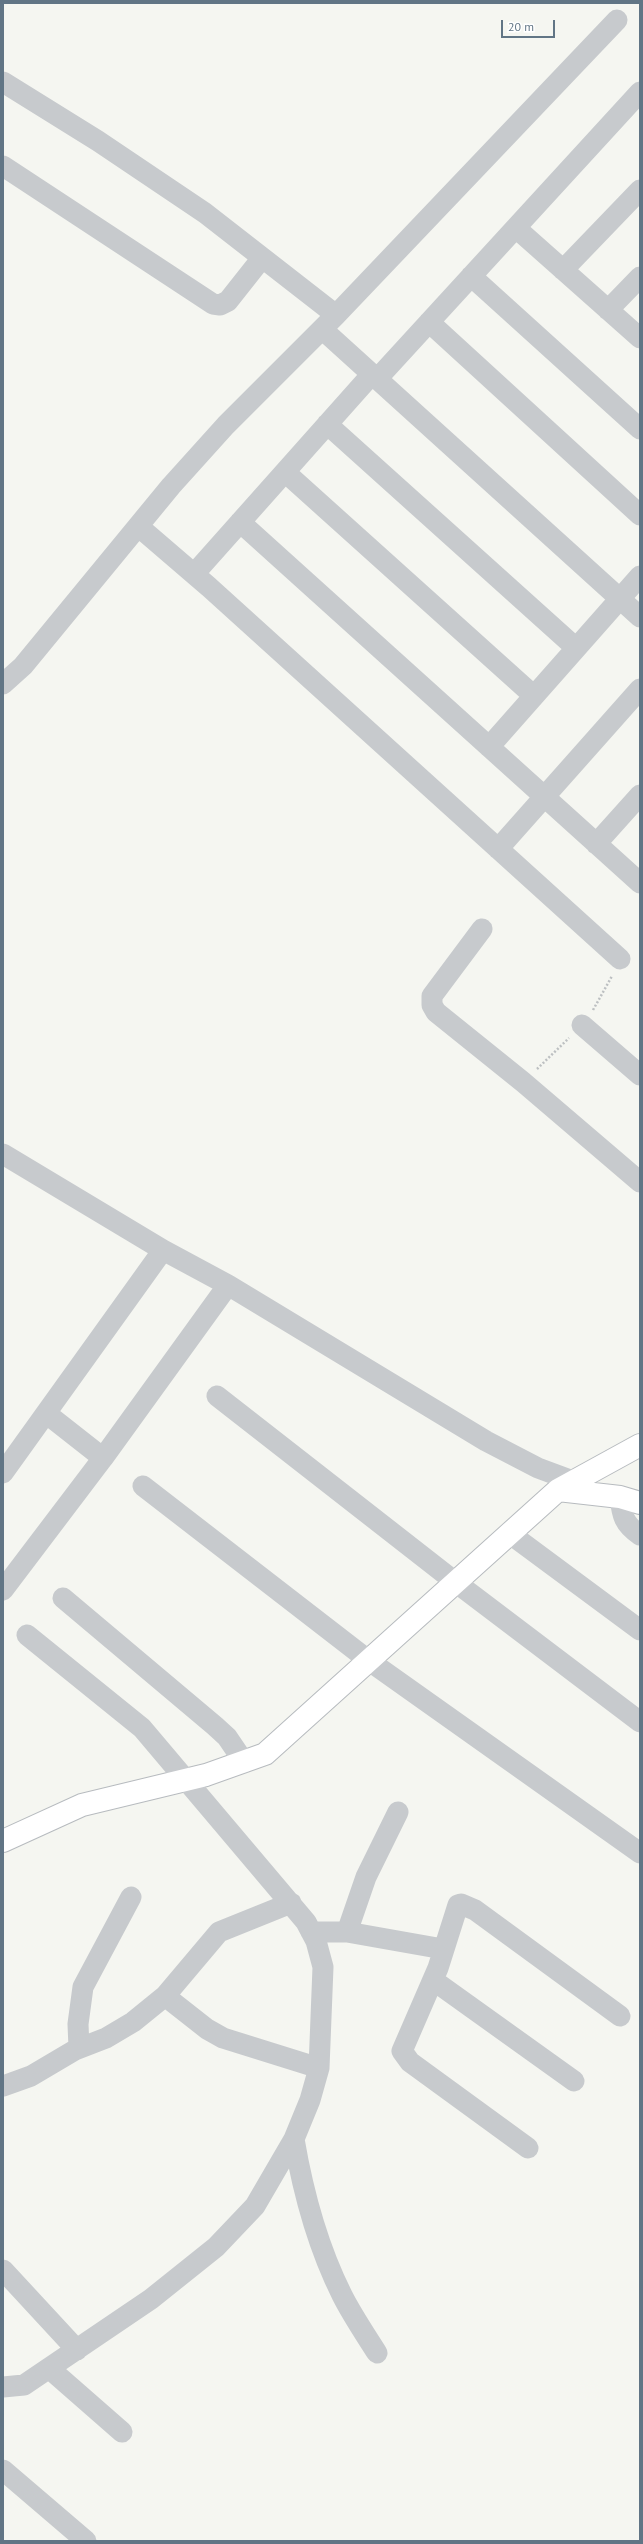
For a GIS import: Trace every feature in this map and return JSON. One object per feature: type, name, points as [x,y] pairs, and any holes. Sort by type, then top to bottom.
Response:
[{"type":"main road","points":[[3,1841],[82,1805],[185,1780],[265,1754],[454,1581],[566,1485],[640,1445]]},
{"type":"main road","points":[[566,1485],[630,1500]]},
{"type":"street","points":[[3,684],[23,666],[138,526],[226,425],[329,322],[617,20]]},
{"type":"street","points":[[3,82],[104,145],[204,213],[262,258],[329,322],[374,376],[640,617]]},
{"type":"street","points":[[194,574],[327,424],[428,322],[640,92]]},
{"type":"street","points":[[3,166],[213,304],[220,305],[228,301],[262,258]]},
{"type":"street","points":[[563,270],[640,190]]},
{"type":"street","points":[[516,228],[640,338]]},
{"type":"street","points":[[471,276],[640,429]]},
{"type":"street","points":[[608,310],[640,277]]},
{"type":"street","points":[[428,322],[640,515]]},
{"type":"street","points":[[327,424],[576,648]]},
{"type":"street","points":[[285,472],[534,696]]},
{"type":"street","points":[[240,522],[640,883]]},
{"type":"street","points":[[138,526],[194,574],[620,960]]},
{"type":"street","points":[[489,747],[640,576]]},
{"type":"street","points":[[498,849],[545,798],[640,689]]},
{"type":"street","points":[[596,844],[640,795]]},
{"type":"street","points":[[482,929],[432,996],[432,1005],[436,1012],[523,1082],[640,1182]]},
{"type":"street","points":[[582,1026],[640,1074]]},
{"type":"street","points":[[3,1154],[163,1250],[228,1285],[486,1440],[566,1485]]},
{"type":"street","points":[[3,1473],[47,1414],[163,1250]]},
{"type":"street","points":[[3,1590],[103,1458],[228,1285]]},
{"type":"street","points":[[217,1396],[454,1581],[640,1722]]},
{"type":"street","points":[[47,1414],[103,1458]]},
{"type":"street","points":[[143,1486],[368,1660],[640,1853]]},
{"type":"street","points":[[630,1500],[623,1519],[640,1535]]},
{"type":"street","points":[[509,1533],[640,1630]]},
{"type":"street","points":[[63,1598],[215,1726],[227,1737],[244,1762]]},
{"type":"street","points":[[6,2391],[24,2385],[50,2369],[151,2299],[216,2248],[255,2206],[294,2139],[310,2100],[319,2068],[323,1967],[311,1932],[290,1904],[142,1728],[27,1635]]},
{"type":"street","points":[[347,1932],[366,1877],[398,1812]]},
{"type":"street","points":[[79,2048],[78,2024],[83,1987],[131,1897]]},
{"type":"street","points":[[3,2086],[30,2076],[79,2048],[106,2038],[133,2022],[165,1996],[219,1932],[290,1904]]},
{"type":"street","points":[[528,2148],[404,2057],[402,2051],[433,1980],[455,1909],[461,1904],[468,1906],[620,2016]]},
{"type":"street","points":[[311,1932],[347,1932],[443,1949]]},
{"type":"street","points":[[433,1980],[574,2081]]},
{"type":"street","points":[[165,1996],[207,2029],[223,2038],[319,2068]]},
{"type":"street","points":[[294,2139],[304,2188],[324,2252],[342,2295],[377,2353]]},
{"type":"street","points":[[3,2270],[78,2350]]},
{"type":"street","points":[[50,2369],[122,2432]]},
{"type":"street","points":[[3,2470],[86,2541]]}]
